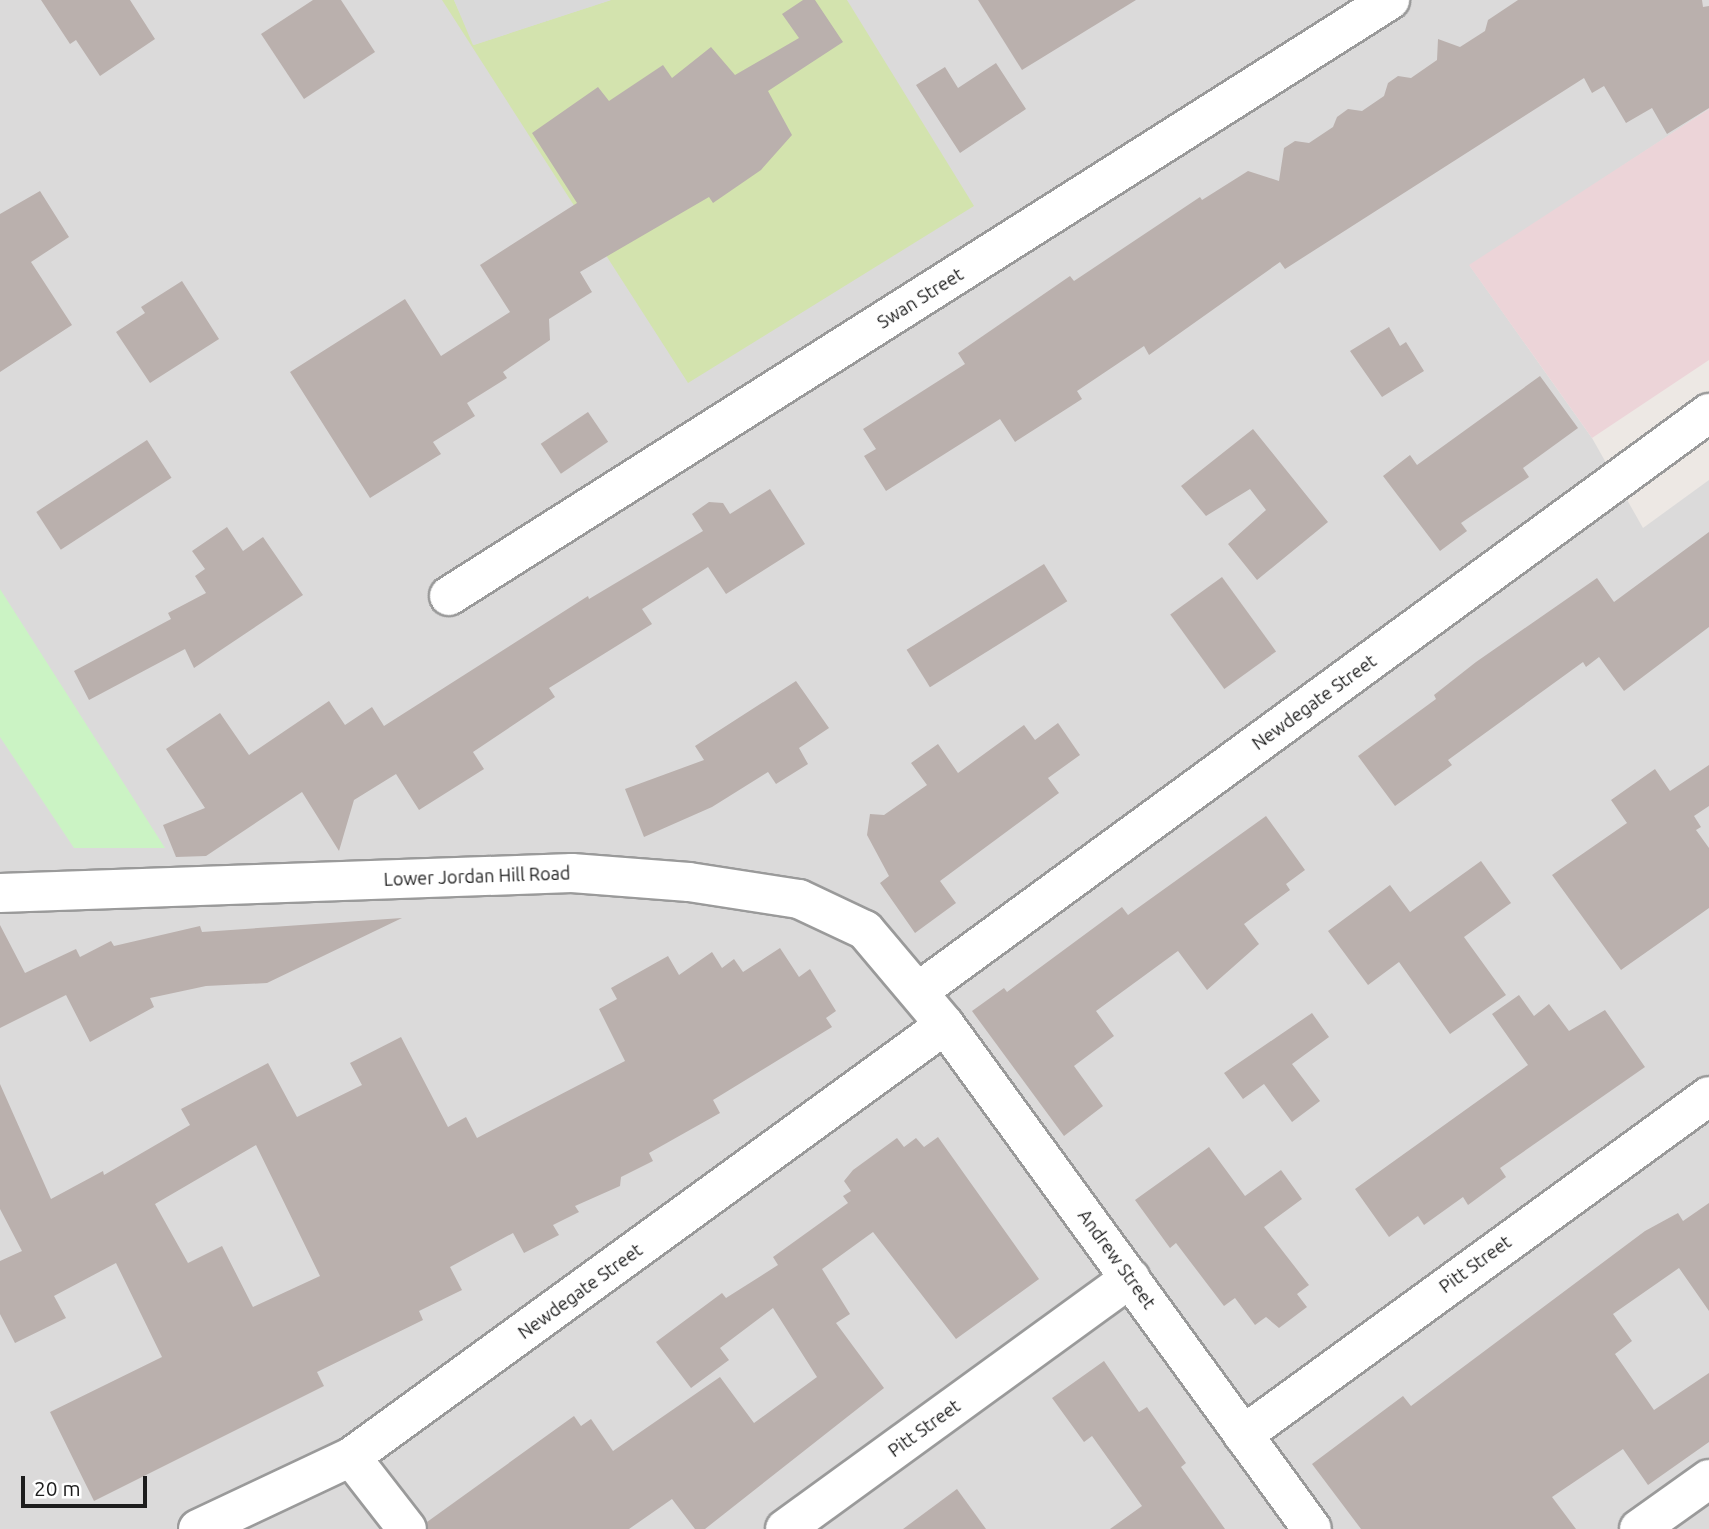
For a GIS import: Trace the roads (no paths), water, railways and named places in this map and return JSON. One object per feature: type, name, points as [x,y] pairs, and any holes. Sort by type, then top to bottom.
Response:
[{"type":"street","name":"Swan Street","points":[[449,596],[1390,0]]},
{"type":"street","name":"Newdegate Street","points":[[919,990],[1709,413]]},
{"type":"street","name":"Lower Jordan Hill Road","points":[[0,893],[572,873],[689,882],[799,899],[865,930],[919,990]]},
{"type":"street","name":"Andrew Street","points":[[919,990],[1312,1529]]},
{"type":"street","name":"Newdegate Street","points":[[198,1529],[351,1457],[945,1025]]},
{"type":"street","name":"Pitt Street","points":[[1243,1435],[1709,1096]]},
{"type":"street","name":"Pitt Street","points":[[785,1529],[1131,1278]]},
{"type":"street","points":[[351,1457],[407,1529]]},
{"type":"street","points":[[1639,1529],[1709,1479]]}]
